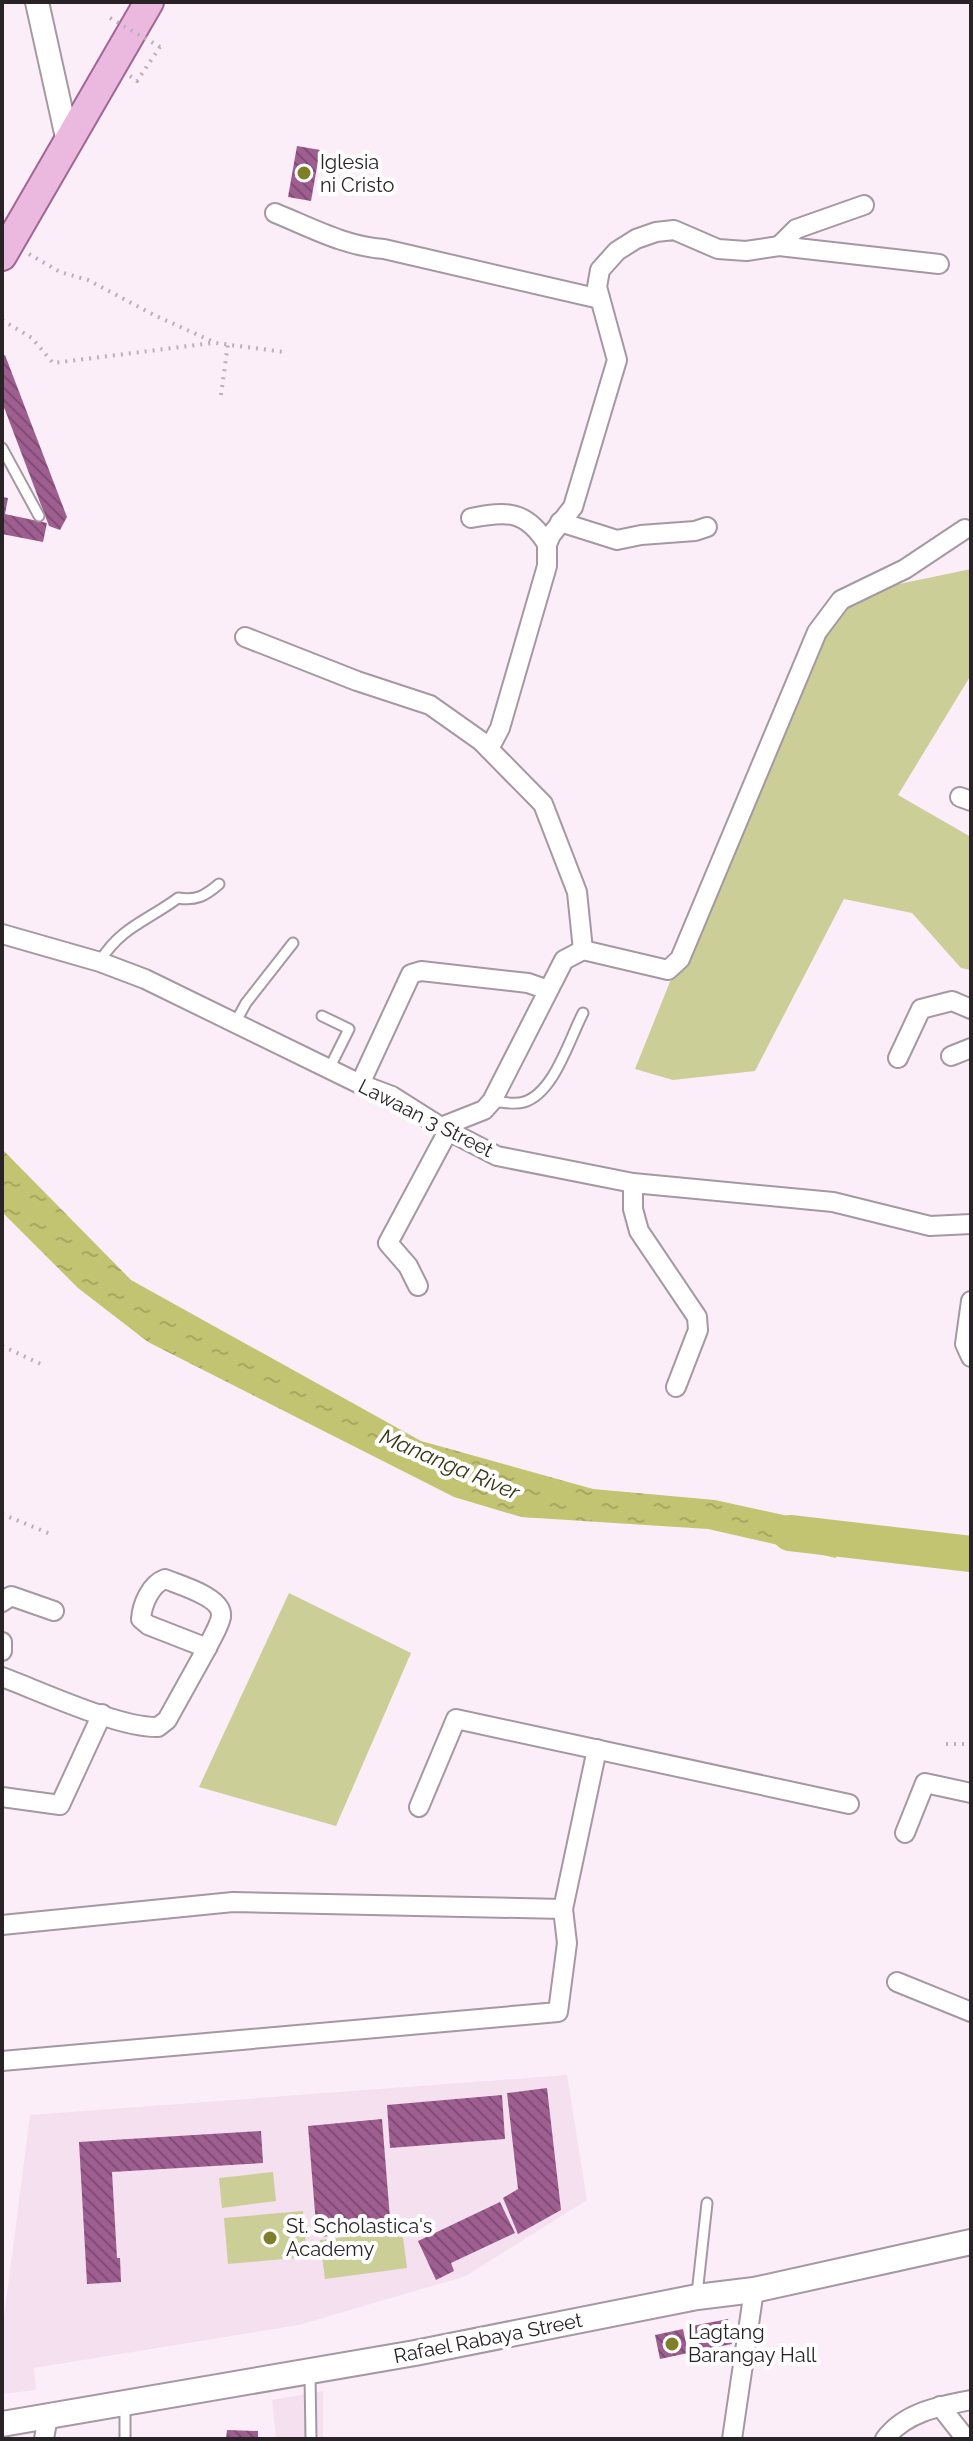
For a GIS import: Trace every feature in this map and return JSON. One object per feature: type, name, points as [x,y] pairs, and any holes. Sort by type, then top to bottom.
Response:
[{"type":"main road","points":[[6,250],[149,2]]},
{"type":"main road","name":"Rafael Rabaya Street","points":[[2,2424],[46,2428],[125,2401],[309,2371],[697,2297],[754,2290],[971,2242]]},
{"type":"street","points":[[37,2],[68,142]]},
{"type":"street","points":[[779,246],[796,229],[864,205]]},
{"type":"street","points":[[275,213],[330,238],[359,247],[384,249],[600,299]]},
{"type":"street","points":[[489,749],[500,728],[547,566],[547,544],[573,507],[617,360],[597,287],[600,270],[611,256],[636,239],[674,230],[718,249],[746,251],[779,246],[939,264]]},
{"type":"street","points":[[471,518],[503,512],[520,516],[538,530],[547,544]]},
{"type":"street","points":[[560,522],[617,540],[707,527]]},
{"type":"street","points":[[418,1286],[408,1266],[388,1243],[445,1129],[484,1110],[492,1101],[564,960],[583,950],[668,970],[680,959],[817,632],[841,600],[905,569],[965,529]]},
{"type":"street","points":[[245,637],[357,681],[430,705],[489,749],[543,804],[577,892],[583,950]]},
{"type":"street","name":"Lawaan 3 Street","points":[[2,934],[100,962],[145,979],[360,1084],[392,1096],[497,1156],[633,1183],[833,1202],[930,1226],[971,1224]]},
{"type":"street","points":[[360,1084],[411,974],[421,971],[528,983],[548,990]]},
{"type":"street","points":[[898,1058],[921,1009],[952,1001],[971,1009]]},
{"type":"street","points":[[951,1056],[971,1048]]},
{"type":"street","points":[[633,1183],[633,1209],[639,1231],[697,1317],[698,1330],[676,1387]]},
{"type":"street","points":[[971,1301],[965,1344],[971,1357]]},
{"type":"street","points":[[2,1677],[102,1714],[145,1727],[158,1727],[167,1720],[207,1648],[221,1617],[219,1606],[212,1599],[165,1579],[157,1582],[142,1612],[144,1622],[207,1648]]},
{"type":"street","points":[[2,1602],[11,1596],[54,1611]]},
{"type":"street","points":[[2,1642],[2,1651]]},
{"type":"street","points":[[2,1797],[60,1805],[102,1714]]},
{"type":"street","points":[[419,1807],[456,1719],[849,1804]]},
{"type":"street","points":[[2,2061],[558,2012],[567,1943],[563,1909],[597,1749]]},
{"type":"street","points":[[905,1833],[925,1783],[971,1793]]},
{"type":"street","points":[[2,1925],[233,1902],[563,1909]]},
{"type":"street","points":[[897,1982],[971,2012]]},
{"type":"street","points":[[732,2439],[754,2290]]},
{"type":"street","points":[[885,2439],[907,2418],[940,2406],[971,2400]]},
{"type":"street","points":[[940,2406],[966,2439]]},
{"type":"lane","points":[[2,448],[39,516]]},
{"type":"lane","points":[[100,962],[110,945],[128,929],[178,898],[193,900],[206,896],[219,884]]},
{"type":"lane","points":[[235,1023],[246,1003],[293,943]]},
{"type":"lane","points":[[492,1101],[521,1104],[540,1094],[553,1077],[583,1013]]},
{"type":"lane","points":[[322,1016],[349,1029],[329,1069]]},
{"type":"lane","points":[[697,2297],[707,2203]]},
{"type":"lane","points":[[309,2371],[311,2439]]},
{"type":"lane","points":[[125,2401],[125,2439]]},
{"type":"path","points":[[110,18],[160,47],[137,81]]},
{"type":"path","points":[[6,250],[88,280],[216,343]]},
{"type":"path","points":[[2,320],[32,338],[53,363],[216,343],[284,352]]},
{"type":"path","points":[[221,395],[228,344]]},
{"type":"path","points":[[2,1346],[45,1366]]},
{"type":"path","points":[[2,1514],[53,1535]]},
{"type":"path","points":[[946,1744],[971,1744]]},
{"type":"shaded area","points":[[971,569],[971,675],[898,795],[971,837],[971,970],[961,968],[912,913],[844,899],[755,1071],[673,1080],[635,1069],[805,645],[832,598]]},
{"type":"shaded area","points":[[289,1593],[411,1653],[336,1826],[199,1787]]},
{"type":"shaded area","name":"St. Scholastica's Academy","points":[[567,2075],[587,2200],[466,2276],[299,2325],[34,2368],[36,2390],[2,2394],[2,2333],[30,2115]]},
{"type":"shaded area","points":[[273,2172],[276,2201],[222,2208],[219,2178]]},
{"type":"shaded area","points":[[303,2211],[307,2257],[228,2264],[224,2218]]},
{"type":"shaded area","points":[[402,2230],[407,2268],[325,2279],[320,2240]]},
{"type":"shaded area","points":[[323,2391],[323,2439],[276,2439],[272,2400]]},
{"type":"water","points":[[2,1149],[131,1280],[421,1441],[593,1489],[715,1500],[842,1528],[836,1558],[708,1529],[521,1517],[454,1497],[148,1342],[78,1288],[2,1212]]},
{"type":"building","name":"Iglesia ni Cristo","points":[[297,146],[320,150],[311,201],[288,197]]},
{"type":"building","points":[[5,355],[67,517],[60,530],[49,526],[2,402],[2,356]]},
{"type":"building","points":[[2,497],[8,498],[5,514],[47,523],[43,542],[2,534]]},
{"type":"building","points":[[547,2088],[561,2210],[518,2234],[503,2198],[518,2189],[507,2093]]},
{"type":"building","points":[[502,2095],[505,2139],[390,2148],[387,2105]]},
{"type":"building","points":[[382,2119],[391,2231],[317,2237],[308,2126]]},
{"type":"building","points":[[261,2131],[263,2163],[112,2172],[121,2282],[87,2284],[79,2142]]},
{"type":"building","points":[[500,2202],[515,2233],[451,2263],[454,2271],[436,2280],[418,2241]]},
{"type":"building","points":[[728,2319],[732,2344],[692,2352],[687,2327]]},
{"type":"building","name":"Lagtang Barangay Hall","points":[[683,2329],[688,2353],[660,2359],[655,2335]]},
{"type":"building","points":[[227,2430],[258,2431],[258,2439],[226,2439]]},
{"type":"waterway","name":"Mananga River","points":[[790,1533],[971,1554]]},
{"type":"place","name":"Iglesia ni Cristo","points":[[304,173]]},
{"type":"place","name":"St. Scholastica's Academy","points":[[270,2238]]},
{"type":"place","name":"Lagtang Barangay Hall","points":[[672,2344]]}]
